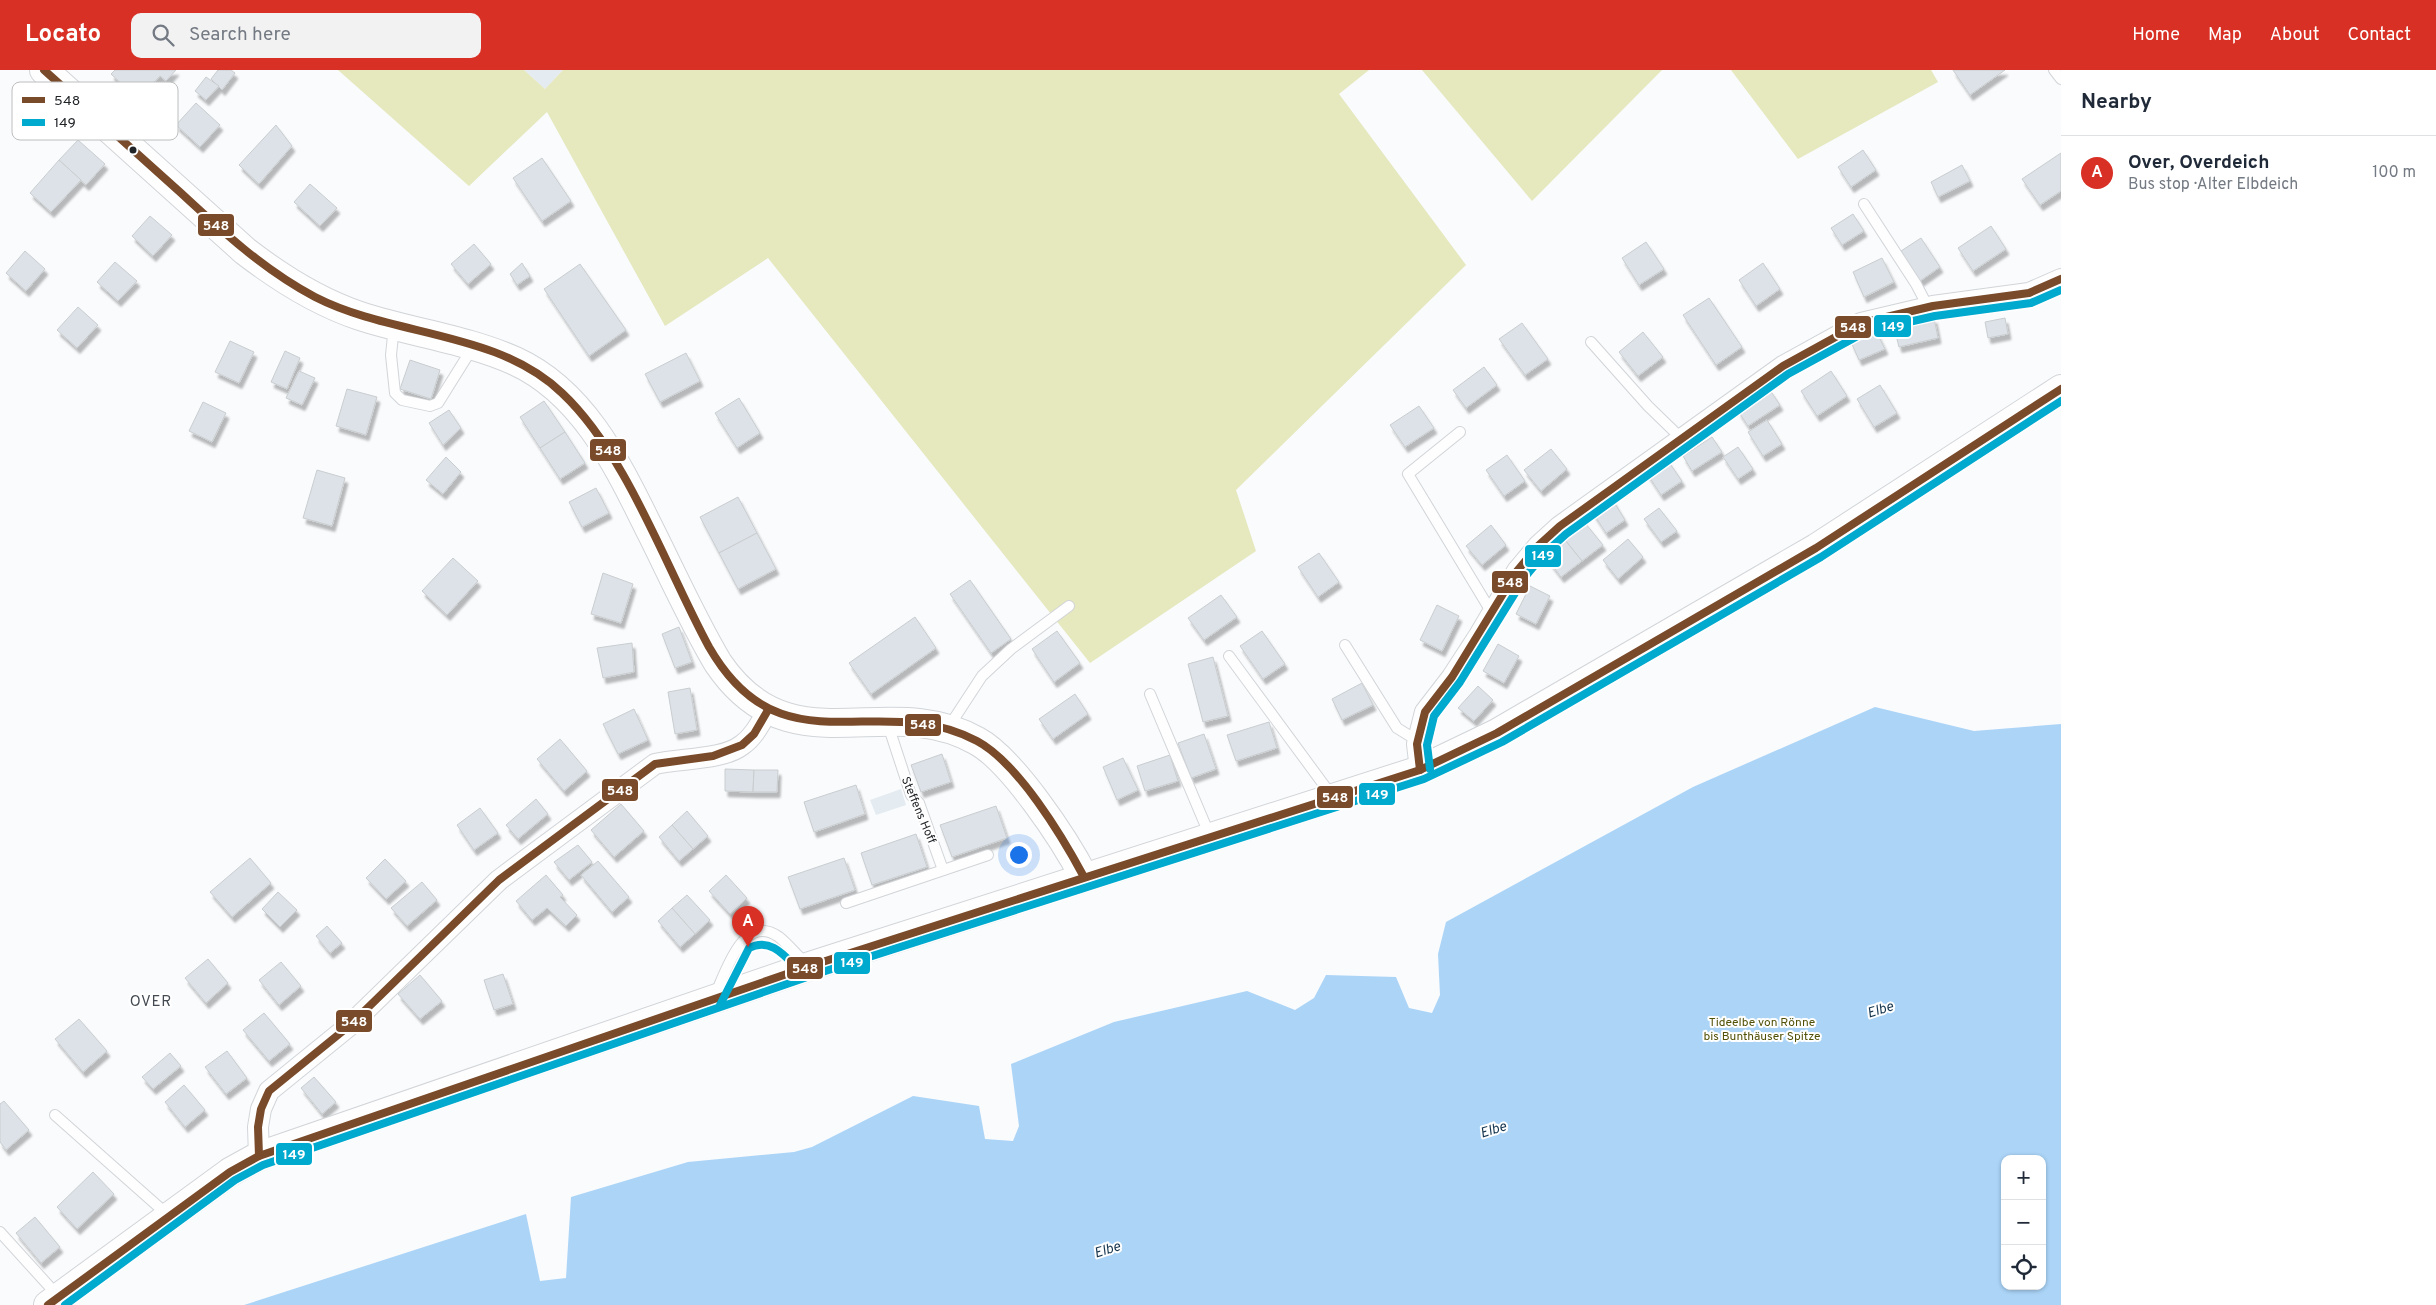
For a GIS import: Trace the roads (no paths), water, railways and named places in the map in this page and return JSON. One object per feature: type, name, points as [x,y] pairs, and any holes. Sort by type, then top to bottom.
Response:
[{"type":"street","points":[[44,70],[57,82]]},
{"type":"street","points":[[122,140],[245,251],[273,273],[300,289],[358,315],[474,345],[517,362],[552,385],[578,410],[603,441],[624,478],[718,663],[744,694],[768,710],[794,720],[831,724],[915,721],[948,728],[978,741],[1007,765],[1070,850],[1084,877]]},
{"type":"street","points":[[1420,770],[1418,741],[1425,712],[1452,677],[1517,571],[1538,546],[1560,526],[1783,366],[1861,323],[1928,307],[2029,293],[2061,279]]},
{"type":"street","points":[[54,1301],[230,1172],[260,1156],[810,966],[1420,770],[1497,733],[1816,548],[2061,389]]},
{"type":"street","points":[[260,1156],[258,1127],[261,1109],[269,1091],[349,1026],[499,880],[655,764],[676,759],[727,754],[743,745],[755,731],[768,710]]},
{"type":"lane","points":[[2054,70],[2061,79]]},
{"type":"lane","points":[[1864,204],[1916,284],[1928,307]]},
{"type":"lane","points":[[394,325],[391,355],[395,393],[402,400],[430,406],[438,403],[474,345]]},
{"type":"lane","points":[[1590,342],[1648,406],[1682,438]]},
{"type":"lane","points":[[1460,432],[1408,474],[1492,613]]},
{"type":"lane","points":[[948,728],[982,676],[1011,649],[1069,606]]},
{"type":"lane","points":[[1345,644],[1397,728],[1418,741]]},
{"type":"lane","points":[[1229,656],[1334,798]]},
{"type":"lane","points":[[1150,694],[1210,837]]},
{"type":"lane","name":"Steffens Hoff","points":[[887,721],[911,796],[919,803],[943,870]]},
{"type":"lane","points":[[846,903],[988,855]]},
{"type":"lane","points":[[711,1001],[741,941],[750,935],[762,932],[778,936],[810,966]]},
{"type":"lane","points":[[55,1115],[169,1216]]},
{"type":"lane","points":[[0,1232],[54,1301]]},
{"type":"water","name":"Tideelbe von Rönne bis Bunthäuser Spitze","points":[[1875,707],[1974,731],[2061,724],[2061,1305],[244,1305],[526,1214],[540,1281],[566,1278],[571,1197],[688,1162],[794,1152],[812,1147],[913,1096],[979,1106],[985,1139],[1013,1141],[1019,1126],[1011,1064],[1114,1022],[1247,991],[1295,1010],[1314,998],[1326,975],[1396,977],[1409,1008],[1432,1013],[1440,995],[1438,954],[1446,922],[1693,787]]},
{"type":"place","name":"Over, Overdeich","points":[[748,947]]},
{"type":"district","name":"OVER","points":[[151,1001]]},
{"type":"water label","name":"Elbe","points":[[1880,1009]]},
{"type":"water label","name":"Elbe","points":[[1493,1129]]},
{"type":"water label","name":"Elbe","points":[[1107,1249]]}]
